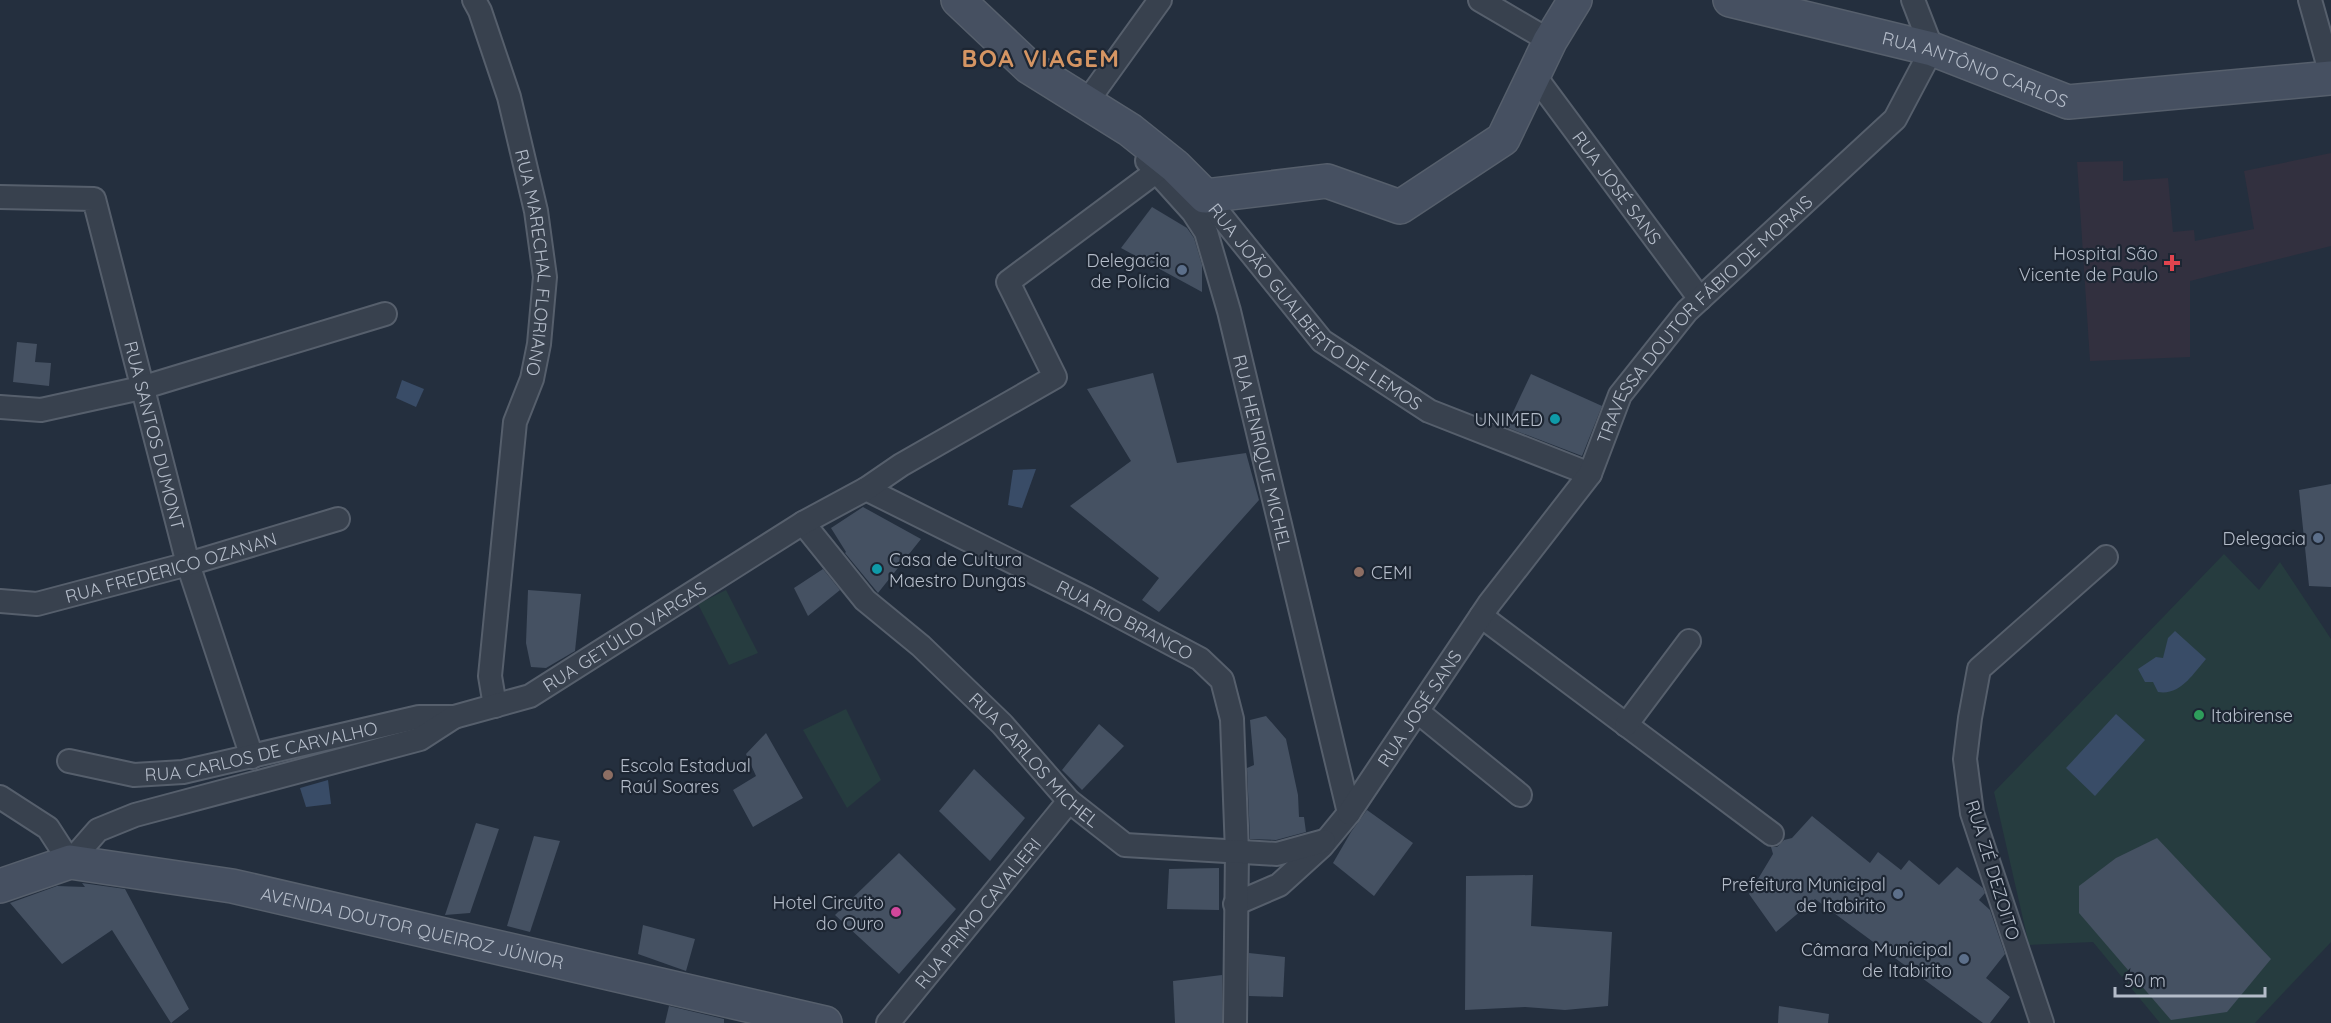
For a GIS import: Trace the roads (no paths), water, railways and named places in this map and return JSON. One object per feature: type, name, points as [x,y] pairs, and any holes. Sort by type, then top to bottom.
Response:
[{"type":"street","name":"RUA MARECHAL FLORIANO","points":[[474,0],[480,11],[509,98],[536,211],[545,277],[539,344],[532,379],[515,422],[490,676],[495,706]]},
{"type":"street","name":"RUA JOÃO GUALBERTO DE LEMOS","points":[[958,0],[1029,67],[1130,130],[1175,166],[1205,196],[1322,341],[1430,411],[1590,474]]},
{"type":"street","points":[[1480,0],[1550,41]]},
{"type":"street","points":[[1205,196],[1327,181],[1400,207],[1503,139],[1550,41],[1575,0]]},
{"type":"street","name":"RUA ANTÔNIO CARLOS","points":[[1730,0],[1932,49],[2068,102],[2331,76]]},
{"type":"street","points":[[1913,0],[1932,49]]},
{"type":"street","points":[[2310,0],[2331,76]]},
{"type":"street","points":[[1086,103],[1144,24],[1155,2]]},
{"type":"street","name":"TRAVESSA DOUTOR FÁBIO DE MORAIS","points":[[1485,610],[1590,474],[1620,396],[1688,311],[1895,119],[1932,49]]},
{"type":"street","name":"RUA JOSÉ SANS","points":[[1534,75],[1700,299]]},
{"type":"street","name":"RUA HENRIQUE MICHEL","points":[[1086,103],[1157,171],[1193,212],[1206,232],[1229,311],[1349,813]]},
{"type":"street","name":"RUA GETÚLIO VARGAS","points":[[70,862],[98,830],[135,815],[420,739],[454,717],[530,696],[803,523],[866,489],[901,465],[1055,377],[1008,282],[1157,171]]},
{"type":"street","name":"RUA SANTOS DUMONT","points":[[0,197],[94,199],[188,564],[252,757]]},
{"type":"street","points":[[0,407],[41,410],[141,388],[385,314]]},
{"type":"street","name":"RUA RIO BRANCO","points":[[866,489],[1087,599],[1200,659],[1222,680],[1232,719],[1237,852],[1235,1023]]},
{"type":"street","name":"RUA FREDERICO OZANAN","points":[[0,600],[37,604],[188,564],[338,519]]},
{"type":"street","name":"RUA CARLOS MICHEL","points":[[803,523],[865,600],[921,646],[1002,724],[1069,801],[1125,845],[1277,854],[1328,839]]},
{"type":"street","name":"RUA ZÉ DEZOITO","points":[[2042,1023],[1972,813],[1965,759],[1970,718],[1979,669],[2106,557]]},
{"type":"street","points":[[1485,610],[1626,725],[1772,834]]},
{"type":"street","name":"RUA JOSÉ SANS","points":[[1349,813],[1485,610]]},
{"type":"street","points":[[1626,725],[1689,641]]},
{"type":"street","points":[[1418,712],[1520,795]]},
{"type":"street","name":"RUA CARLOS DE CARVALHO","points":[[69,761],[144,776],[183,772],[419,717],[454,717]]},
{"type":"street","points":[[0,797],[48,828],[70,862]]},
{"type":"street","name":"RUA PRIMO CAVALIERI","points":[[888,1023],[1069,801]]},
{"type":"street","points":[[1235,904],[1279,885],[1328,839],[1349,813]]},
{"type":"street","name":"AVENIDA DOUTOR QUEIROZ JÚNIOR","points":[[0,886],[70,862],[232,886],[786,1019],[825,1023]]},
{"type":"water","points":[[402,380],[424,389],[416,407],[396,398]]},
{"type":"water","points":[[1036,469],[1022,508],[1008,505],[1013,470]]},
{"type":"water","points":[[2175,631],[2206,659],[2185,683],[2173,691],[2158,692],[2153,682],[2145,682],[2138,669],[2156,657],[2163,658],[2168,638]]},
{"type":"water","points":[[2116,714],[2145,740],[2095,796],[2066,768]]},
{"type":"water","points":[[328,780],[331,804],[306,807],[300,788]]},
{"type":"place","name":"Hospital São Vicente de Paulo","points":[[2172,263]]},
{"type":"place","name":"Delegacia de Polícia","points":[[1182,270]]},
{"type":"place","name":"UNIMED","points":[[1555,419]]},
{"type":"place","name":"Delegacia","points":[[2318,538]]},
{"type":"place","name":"Casa de Cultura Maestro Dungas","points":[[877,569]]},
{"type":"place","name":"CEMI","points":[[1359,572]]},
{"type":"place","name":"Itabirense","points":[[2199,715]]},
{"type":"place","name":"Escola Estadual Raúl Soares","points":[[608,775]]},
{"type":"place","name":"Prefeitura Municipal de Itabirito","points":[[1898,894]]},
{"type":"place","name":"Hotel Circuito do Ouro","points":[[896,912]]},
{"type":"place","name":"Câmara Municipal de Itabirito","points":[[1964,959]]},
{"type":"district","name":"BOA VIAGEM","points":[[1041,58]]}]
